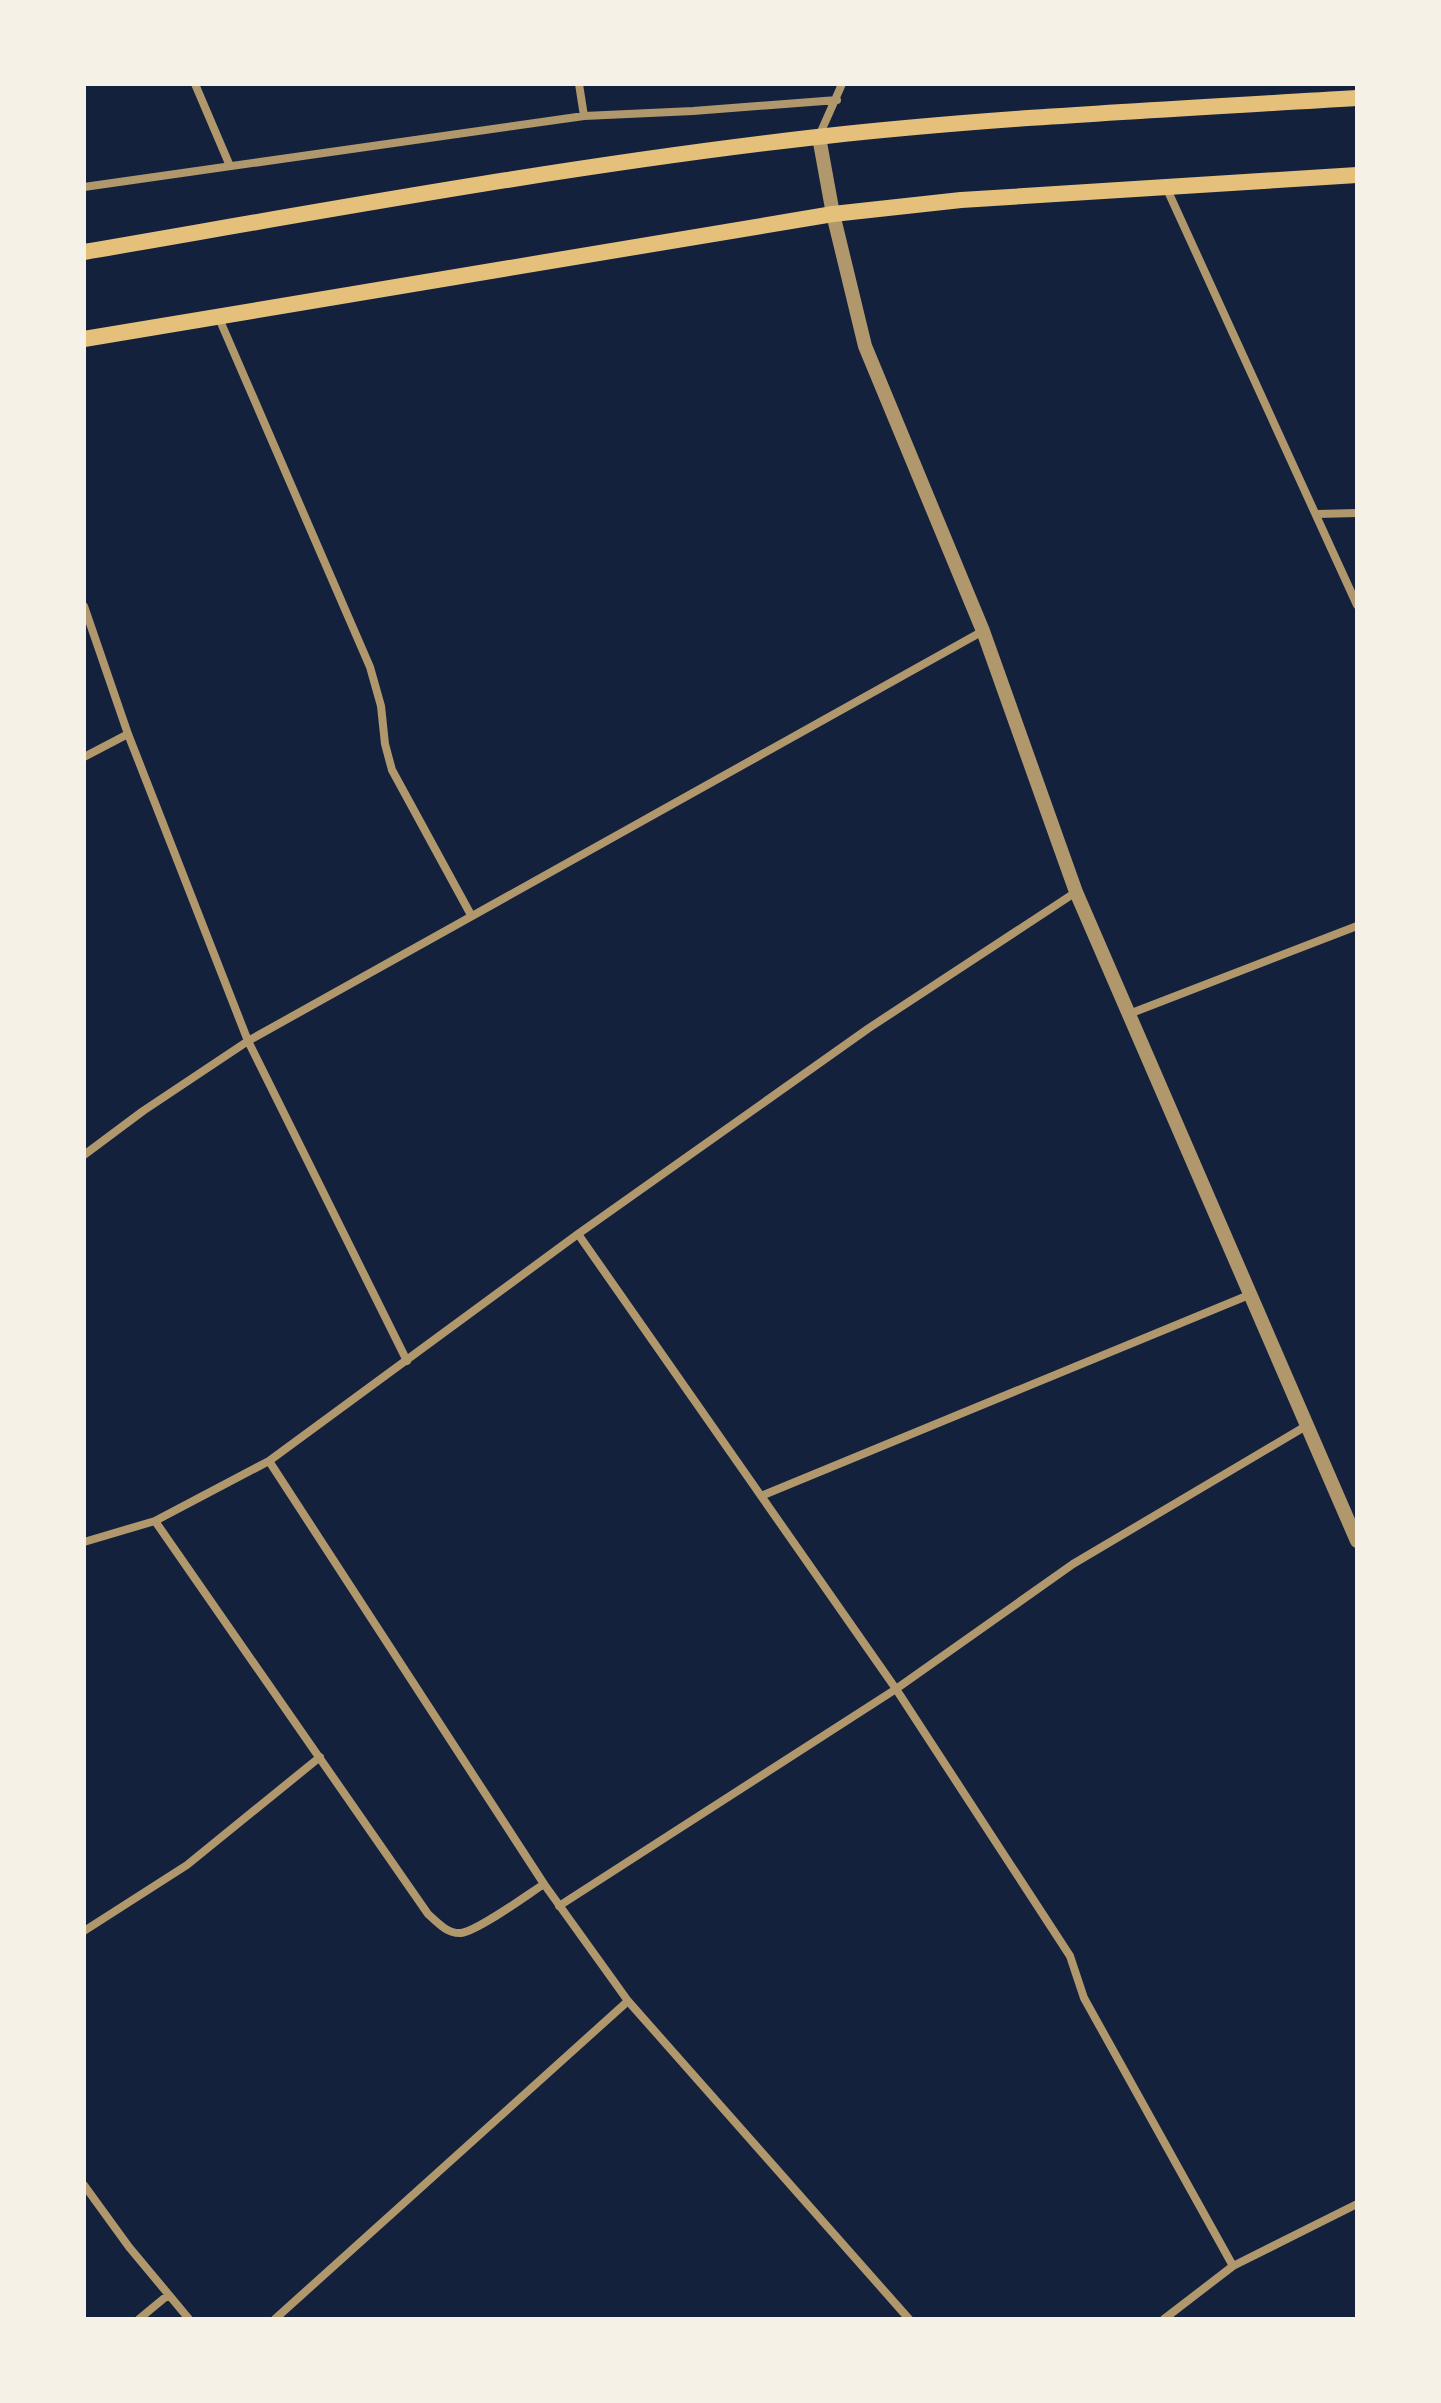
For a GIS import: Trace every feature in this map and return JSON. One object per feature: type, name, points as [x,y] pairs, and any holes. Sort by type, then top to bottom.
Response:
[{"type":"main road","points":[[84,252],[570,169],[819,137],[1084,115],[1357,98]]},
{"type":"main road","points":[[84,339],[833,214],[961,200],[1357,175]]},
{"type":"street","points":[[195,84],[230,166]]},
{"type":"street","points":[[579,84],[584,116]]},
{"type":"street","points":[[842,84],[819,137],[833,214],[865,346],[983,631],[1076,892],[1357,1541]]},
{"type":"street","points":[[84,187],[584,116],[837,100]]},
{"type":"street","points":[[1166,186],[1357,605]]},
{"type":"street","points":[[218,316],[370,667],[381,706],[385,744],[392,770],[471,915]]},
{"type":"street","points":[[1317,514],[1357,513]]},
{"type":"street","points":[[84,606],[128,734],[248,1041],[407,1361]]},
{"type":"street","points":[[84,1155],[143,1111],[248,1041],[983,631]]},
{"type":"street","points":[[84,757],[128,734]]},
{"type":"street","points":[[84,1542],[155,1521],[269,1461],[578,1234],[869,1028],[1076,892]]},
{"type":"street","points":[[1129,1014],[1357,926]]},
{"type":"street","points":[[578,1234],[896,1689],[1070,1956],[1084,1998],[1233,2266]]},
{"type":"street","points":[[761,1496],[1249,1295]]},
{"type":"street","points":[[559,1906],[896,1689],[1073,1564],[1306,1426]]},
{"type":"street","points":[[269,1461],[544,1884],[628,2001],[909,2319]]},
{"type":"street","points":[[155,1521],[428,1914],[447,1930],[461,1933],[544,1884]]},
{"type":"street","points":[[84,1931],[187,1865],[320,1757]]},
{"type":"street","points":[[275,2319],[628,2001]]},
{"type":"street","points":[[84,2185],[129,2247],[189,2319]]},
{"type":"street","points":[[1164,2319],[1233,2266],[1357,2204]]},
{"type":"street","points":[[139,2319],[168,2295]]}]
